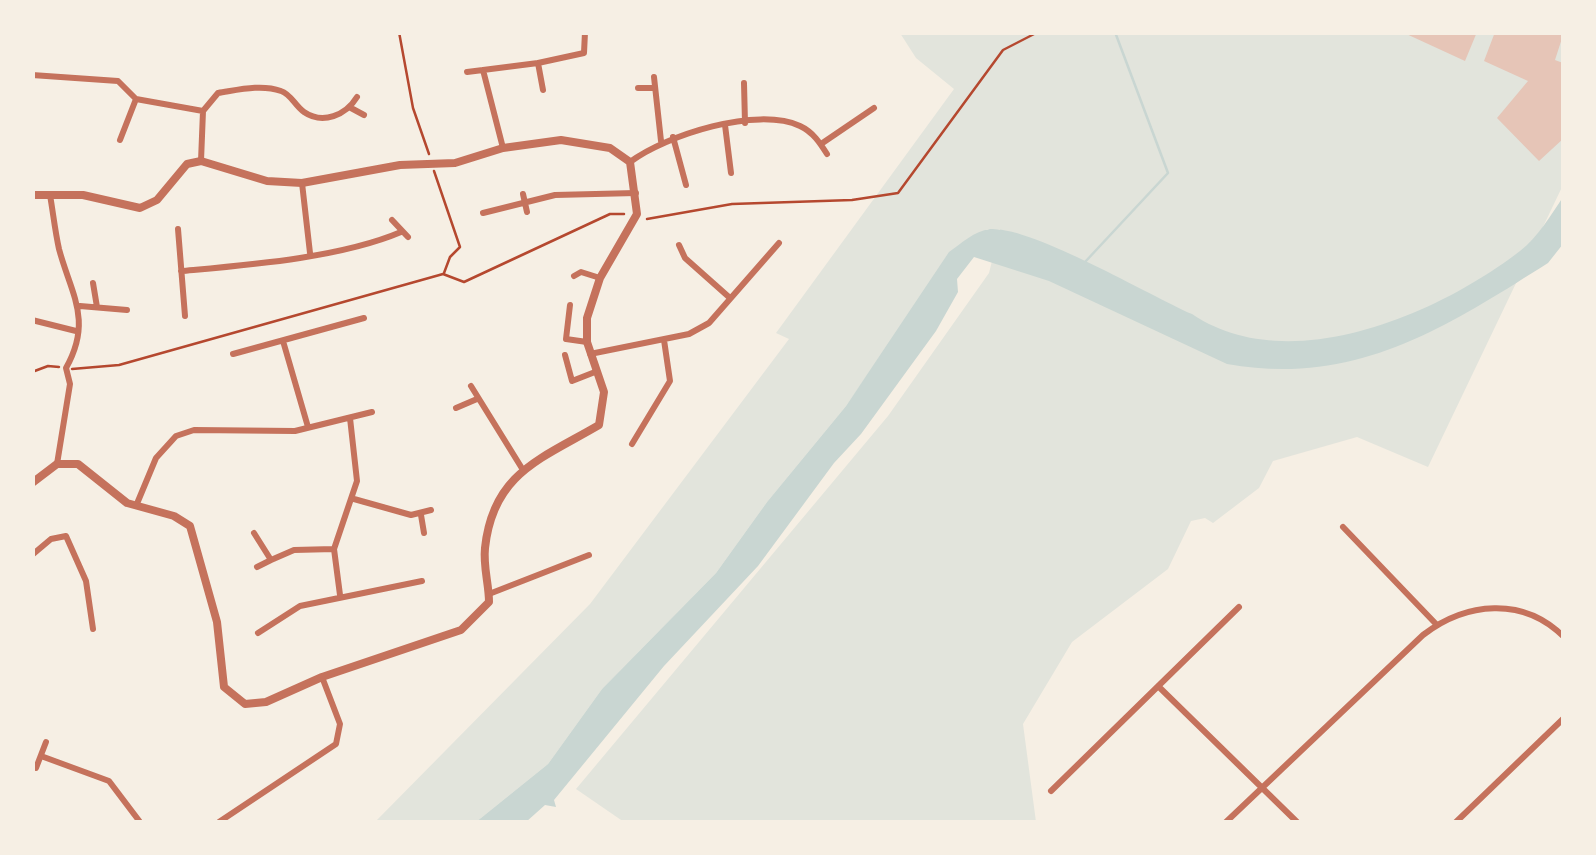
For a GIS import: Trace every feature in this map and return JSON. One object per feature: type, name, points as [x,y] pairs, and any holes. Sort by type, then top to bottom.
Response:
[{"type":"street","points":[[466,72],[584,53],[585,32]]},
{"type":"street","points":[[538,62],[543,90]]},
{"type":"street","points":[[483,70],[503,148]]},
{"type":"street","points":[[32,75],[118,81],[136,99],[203,111]]},
{"type":"street","points":[[654,77],[661,141]]},
{"type":"street","points":[[744,83],[745,123]]},
{"type":"street","points":[[201,161],[203,111],[218,92],[253,88],[284,91],[304,112],[319,118],[351,108],[358,97]]},
{"type":"street","points":[[638,88],[654,88]]},
{"type":"street","points":[[120,140],[136,99]]},
{"type":"street","points":[[351,108],[364,115]]},
{"type":"street","points":[[821,144],[874,108]]},
{"type":"street","points":[[630,162],[661,141],[745,123],[799,125],[821,144],[826,154]]},
{"type":"street","points":[[725,125],[731,173]]},
{"type":"street","points":[[673,137],[686,185]]},
{"type":"street","points":[[32,194],[83,194],[140,208],[157,200],[188,164],[201,161],[268,182],[302,184],[400,165],[455,163],[503,148],[561,140],[610,148],[630,162],[637,193],[636,214],[600,278],[587,318],[586,342],[604,392],[599,425],[511,478],[491,518],[485,548],[489,594],[485,610],[461,630],[322,677],[257,704],[246,704],[228,694],[222,678],[218,622],[195,536],[183,521],[136,506],[78,464],[57,464],[33,482]]},
{"type":"street","points":[[729,155],[742,153]]},
{"type":"street","points":[[302,184],[310,253]]},
{"type":"street","points":[[50,193],[60,252],[80,306],[74,353],[66,368],[70,384],[57,464]]},
{"type":"street","points":[[484,212],[526,208],[555,195],[637,193]]},
{"type":"street","points":[[522,194],[526,208]]},
{"type":"street","points":[[181,271],[276,263],[404,235],[392,220]]},
{"type":"street","points":[[178,229],[184,316]]},
{"type":"street","points":[[590,354],[689,334],[709,322],[779,243]]},
{"type":"street","points":[[678,246],[685,258],[730,298]]},
{"type":"street","points":[[676,264],[685,258]]},
{"type":"street","points":[[574,276],[582,272],[600,278]]},
{"type":"street","points":[[93,284],[97,307]]},
{"type":"street","points":[[570,305],[566,339],[586,342]]},
{"type":"street","points":[[80,306],[128,310]]},
{"type":"street","points":[[233,354],[364,318]]},
{"type":"street","points":[[32,320],[76,332]]},
{"type":"street","points":[[632,444],[670,381],[664,340]]},
{"type":"street","points":[[283,341],[308,427]]},
{"type":"street","points":[[564,355],[572,380],[595,372]]},
{"type":"street","points":[[471,386],[523,470]]},
{"type":"street","points":[[456,408],[477,399]]},
{"type":"street","points":[[136,506],[156,458],[176,436],[194,430],[256,434],[372,412]]},
{"type":"street","points":[[340,595],[334,549],[354,499],[358,462],[350,418]]},
{"type":"street","points":[[354,499],[421,515],[431,510]]},
{"type":"street","points":[[421,515],[424,534]]},
{"type":"street","points":[[1343,527],[1436,624]]},
{"type":"street","points":[[254,533],[271,560]]},
{"type":"street","points":[[32,555],[51,539],[66,536],[86,581],[93,629]]},
{"type":"street","points":[[258,567],[294,550],[334,549]]},
{"type":"street","points":[[489,594],[589,555]]},
{"type":"street","points":[[258,633],[300,606],[422,581]]},
{"type":"street","points":[[1051,790],[1240,607]]},
{"type":"street","points":[[1226,822],[1436,624],[1468,610],[1504,608],[1537,618],[1564,637]]},
{"type":"street","points":[[219,822],[336,744],[340,724],[322,677]]},
{"type":"street","points":[[1158,686],[1297,822]]},
{"type":"street","points":[[1456,822],[1564,718]]},
{"type":"street","points":[[36,768],[46,742]]},
{"type":"street","points":[[41,756],[109,782],[140,822]]},
{"type":"path","points":[[32,372],[48,366],[92,370],[118,365],[443,274],[464,282],[610,214],[636,214],[652,221],[732,204],[852,200],[898,193],[1003,50],[1038,32]]},
{"type":"shaded area","points":[[900,33],[1563,33],[1563,185],[1428,467],[1357,437],[1273,461],[1259,488],[1213,523],[1205,518],[1191,521],[1168,569],[1072,642],[1023,724],[1036,822],[624,822],[576,789],[888,416],[989,273],[1000,229],[987,229],[897,333],[846,406],[767,502],[716,573],[602,689],[548,764],[476,822],[375,822],[590,604],[789,339],[776,333],[954,89],[916,58]]},
{"type":"shaded area","points":[[1563,197],[1563,244],[1548,263],[1435,330],[1358,359],[1317,367],[1273,369],[1227,364],[1049,281],[974,257],[957,279],[958,292],[936,331],[861,434],[834,463],[758,566],[664,666],[554,800],[556,807],[545,805],[526,822],[476,822],[548,764],[602,689],[716,573],[767,502],[846,406],[949,252],[973,235],[990,229],[1033,238],[1230,333],[1272,341],[1316,340],[1361,331],[1405,316],[1486,275],[1527,245]]},
{"type":"building","points":[[1402,32],[1477,32],[1465,61]]},
{"type":"building","points":[[1495,32],[1564,32],[1555,60],[1563,63],[1564,138],[1539,161],[1497,118],[1528,81],[1484,61]]},
{"type":"waterway","points":[[1085,262],[1168,173],[1115,32]]}]
